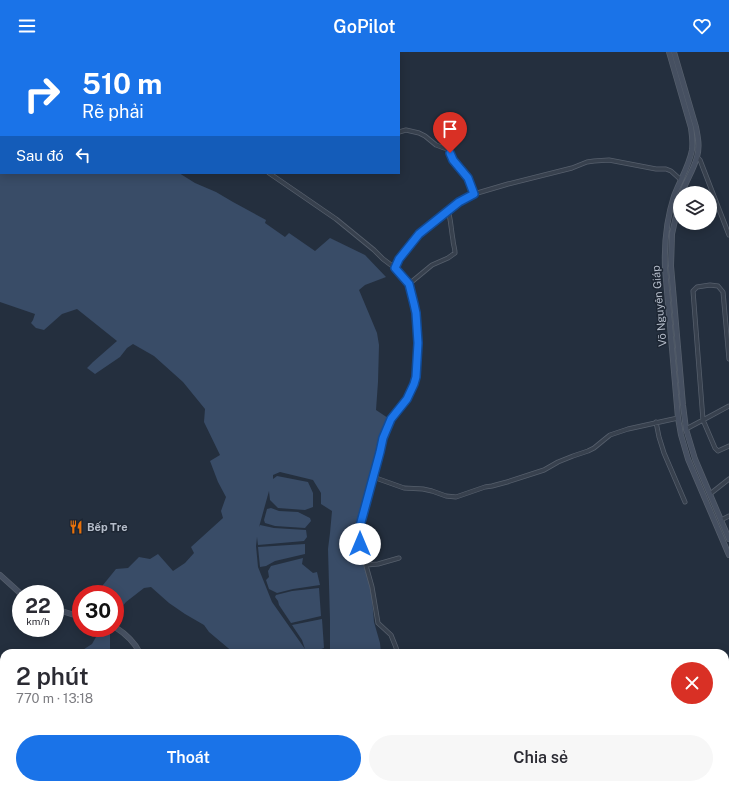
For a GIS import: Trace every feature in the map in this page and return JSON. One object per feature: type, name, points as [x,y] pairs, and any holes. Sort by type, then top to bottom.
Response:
[{"type":"main road","name":"Võ Nguyên Giáp","points":[[669,52],[691,128],[692,139],[692,149],[687,166],[674,195],[667,221],[664,246],[678,418],[688,459],[729,555]]},
{"type":"main road","points":[[674,52],[696,128],[698,146],[697,157],[685,186]]},
{"type":"main road","name":"Võ Nguyên Giáp","points":[[673,230],[671,266],[686,428],[694,458],[729,539]]},
{"type":"main road","points":[[680,430],[686,428]]},
{"type":"main road","points":[[0,575],[12,586]]},
{"type":"main road","points":[[124,634],[133,642],[137,649]]},
{"type":"street","points":[[400,132],[406,130],[419,133],[426,136],[436,145],[448,149],[453,160],[468,178],[474,194]]},
{"type":"street","points":[[697,157],[700,160],[729,235]]},
{"type":"street","points":[[395,268],[399,259],[419,234],[459,202],[474,194],[572,168],[587,162],[602,160],[618,161],[656,169],[666,169],[681,180]]},
{"type":"street","points":[[270,174],[325,211],[374,250],[382,259],[395,268],[409,284],[416,313],[418,343],[416,377],[407,399],[391,419],[383,438],[360,526],[359,536],[361,555],[366,565],[372,587],[378,623],[391,635],[396,649]]},
{"type":"street","points":[[409,284],[432,265],[455,253],[456,250],[452,237],[448,210]]},
{"type":"street","points":[[729,359],[723,292],[716,286],[697,286],[693,291],[703,420],[715,448],[718,451],[729,446]]},
{"type":"street","points":[[686,428],[729,406]]},
{"type":"street","points":[[373,476],[404,488],[423,488],[446,496],[456,497],[540,471],[594,448],[610,435],[656,422],[678,418]]},
{"type":"street","points":[[656,422],[664,453],[685,502]]},
{"type":"street","points":[[710,494],[729,479]]},
{"type":"street","points":[[721,520],[729,516]]},
{"type":"street","points":[[366,565],[378,564],[399,558]]},
{"type":"water","points":[[0,174],[181,174],[266,220],[265,223],[285,237],[289,233],[315,251],[330,238],[365,255],[386,277],[365,285],[359,290],[377,333],[379,345],[376,410],[388,418],[370,478],[357,527],[356,538],[358,552],[368,577],[374,622],[381,649],[330,649],[328,549],[332,511],[321,504],[321,493],[313,480],[280,472],[273,475],[273,479],[277,476],[308,482],[313,493],[313,507],[305,510],[278,508],[270,500],[269,491],[259,527],[260,525],[274,528],[306,530],[307,537],[304,541],[258,545],[257,537],[256,546],[258,567],[272,602],[305,649],[229,649],[209,632],[204,625],[169,603],[151,587],[144,588],[124,604],[124,585],[103,585],[116,569],[128,568],[139,557],[150,559],[158,554],[173,571],[185,563],[194,553],[191,547],[223,518],[221,511],[226,497],[218,482],[210,461],[220,455],[204,422],[205,409],[183,382],[154,356],[133,344],[127,348],[120,357],[95,374],[87,368],[117,341],[77,309],[62,314],[44,330],[36,328],[31,323],[35,314],[0,302]]},
{"type":"water","points":[[271,508],[279,511],[298,512],[310,518],[311,521],[305,528],[275,526],[265,523],[264,520],[267,509]]},
{"type":"water","points":[[305,544],[305,554],[275,561],[266,566],[260,567],[258,547]]},
{"type":"water","points":[[303,558],[302,564],[313,573],[317,572],[320,585],[277,593],[269,589],[266,580],[269,577],[268,571],[271,566]]},
{"type":"water","points":[[319,588],[321,616],[291,623],[275,597],[276,595],[292,591]]},
{"type":"water","points":[[322,619],[324,648],[305,649],[302,640],[292,625]]},
{"type":"water","points":[[96,637],[110,637],[110,649],[84,649],[92,644]]},
{"type":"place","name":"Bếp Tre","points":[[76,527]]},
{"type":"route","points":[[360,544],[360,526],[383,438],[391,419],[407,399],[416,377],[418,343],[416,313],[409,284],[395,268],[403,253],[419,234],[448,210],[474,194],[468,178],[453,160],[450,153]]}]
